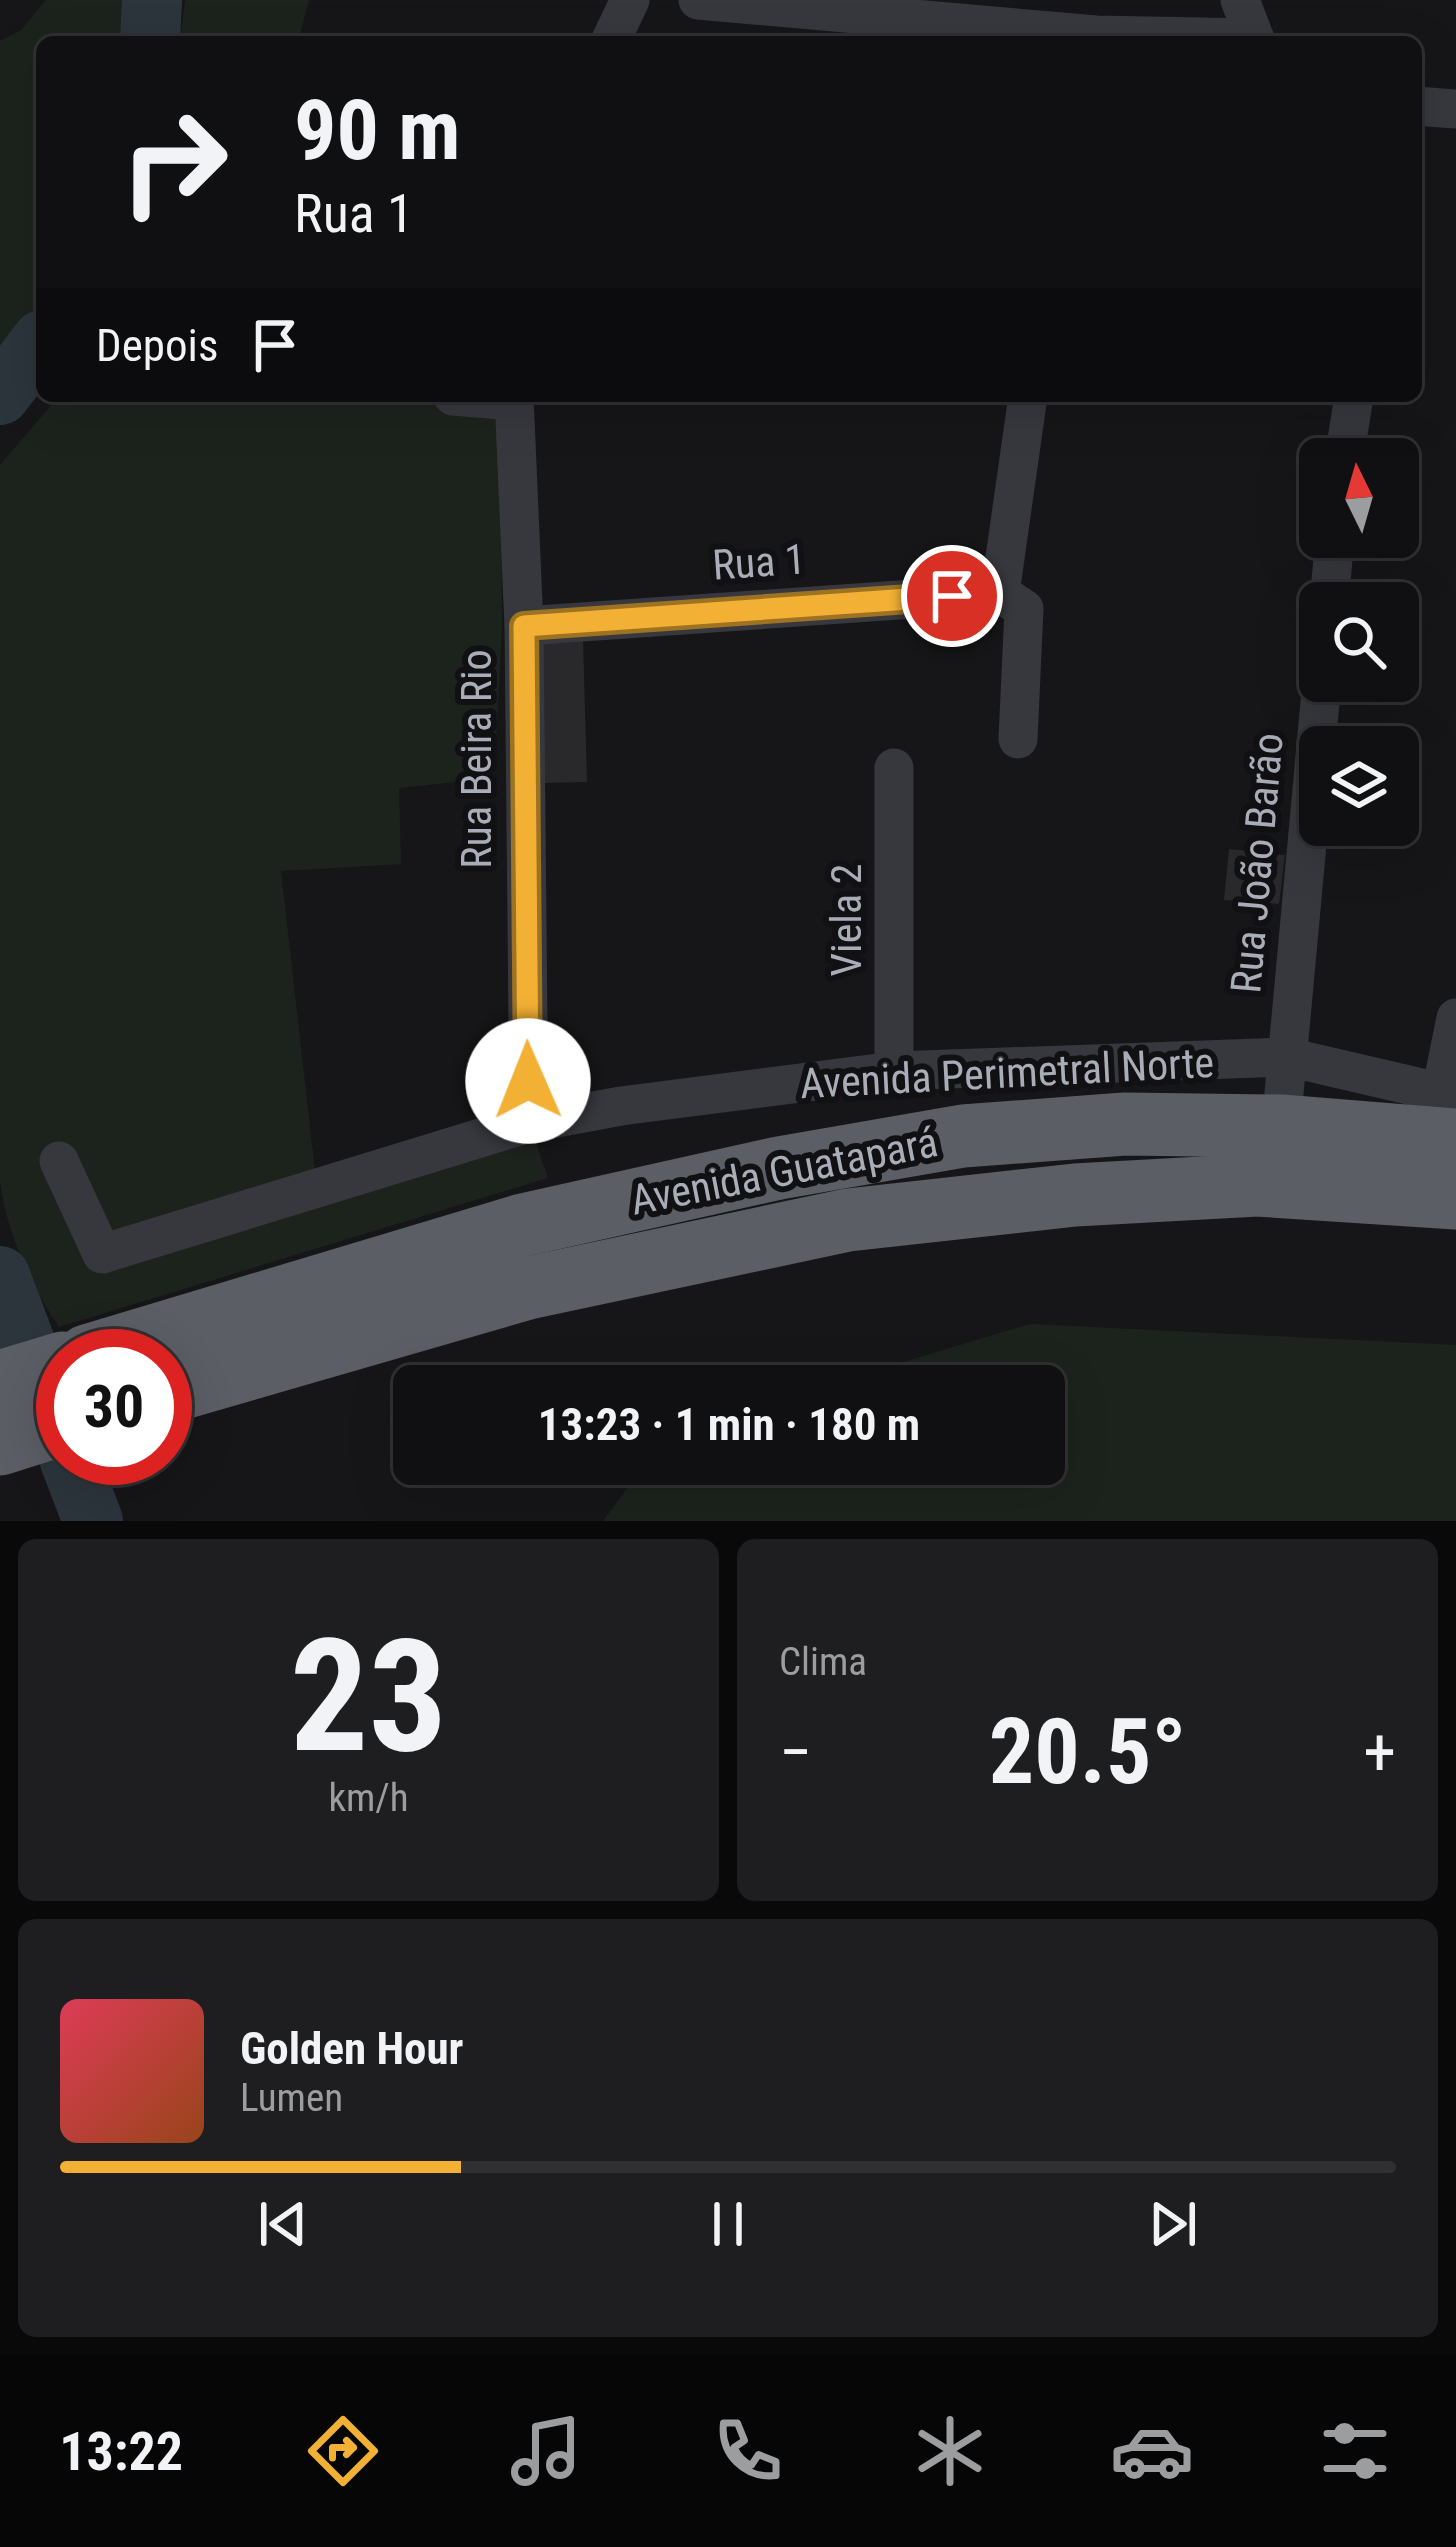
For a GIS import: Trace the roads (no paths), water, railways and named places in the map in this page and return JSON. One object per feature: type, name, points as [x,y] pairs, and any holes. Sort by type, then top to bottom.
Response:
[{"type":"highway","name":"Avenida Guatapará","points":[[192,1341],[523,1225],[779,1168],[964,1136],[1125,1124],[1281,1126],[1446,1116]]},
{"type":"highway","name":"Avenida Guatapará","points":[[192,1352],[848,1220],[1075,1195],[1258,1185],[1456,1198]]},
{"type":"highway","points":[[0,1382],[36,1371]]},
{"type":"highway","points":[[0,1444],[36,1433]]},
{"type":"street","points":[[613,36],[630,0]]},
{"type":"street","points":[[698,0],[1064,36]]},
{"type":"street","points":[[1240,0],[1254,36]]},
{"type":"street","points":[[1422,106],[1456,109]]},
{"type":"street","name":"Rua Beira Rio","points":[[514,402],[524,626],[529,1123]]},
{"type":"street","points":[[1018,739],[1024,608],[1000,592],[1027,402]]},
{"type":"street","points":[[1347,438],[1353,402]]},
{"type":"street","name":"Rua 1","points":[[524,626],[1000,592]]},
{"type":"street","name":"Rua João Barão","points":[[1281,1126],[1320,702]]},
{"type":"street","name":"Viela 2","points":[[894,768],[894,1071]]},
{"type":"street","points":[[1446,1116],[1456,1018]]},
{"type":"street","name":"Avenida Perimetral Norte","points":[[58,1161],[102,1254],[529,1123],[621,1106],[894,1071],[1288,1058],[1446,1116]]},
{"type":"waterway","points":[[150,36],[152,0]]},
{"type":"waterway","points":[[0,395],[36,348]]},
{"type":"waterway","points":[[0,1276],[36,1371]]},
{"type":"waterway","points":[[79,1485],[93,1521]]}]
